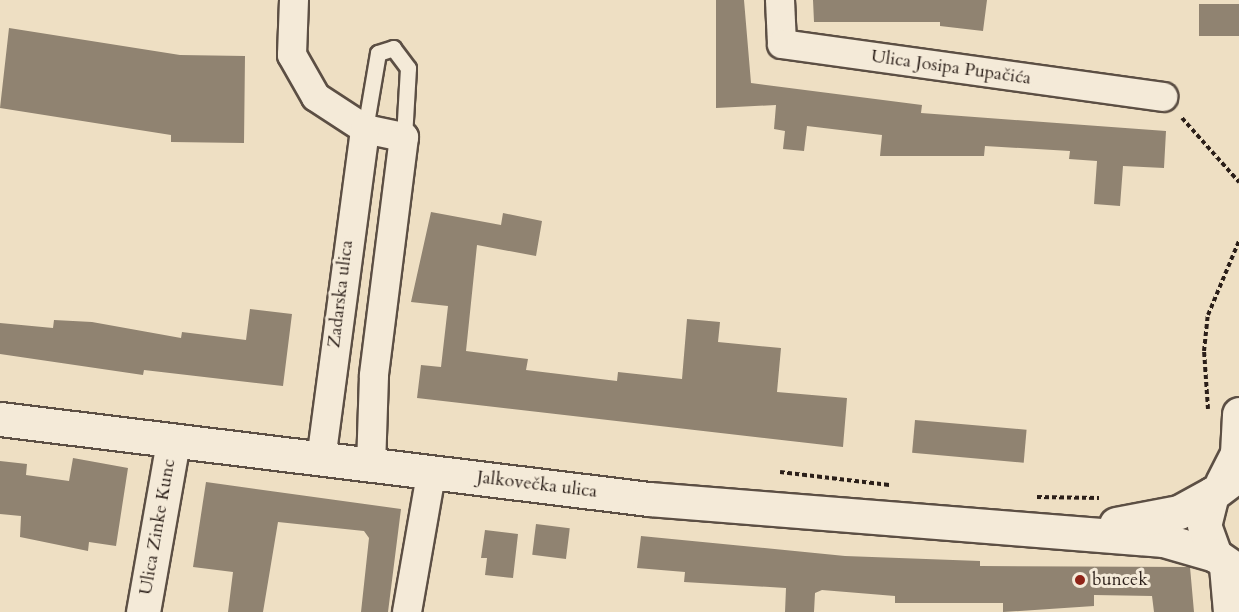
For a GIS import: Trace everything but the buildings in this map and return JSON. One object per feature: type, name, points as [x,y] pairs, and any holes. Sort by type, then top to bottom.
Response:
[{"type":"main road","points":[[1224,417],[1237,453],[1204,525],[1227,564],[1230,612]]},
{"type":"main road","name":"Jalkovečka ulica","points":[[0,419],[431,474],[649,499],[1076,530],[1182,542],[1227,564]]},
{"type":"main road","name":"Ulica Zinke Kunc","points":[[143,612],[173,441]]},
{"type":"main road","name":"Jalkovečka ulica","points":[[1076,530],[1160,517],[1224,484]]},
{"type":"street","points":[[294,0],[292,56],[316,97],[365,129],[404,137]]},
{"type":"street","name":"Ulica Josipa Pupačića","points":[[780,0],[782,44],[1163,97]]},
{"type":"street","name":"Zadarska ulica","points":[[321,460],[365,129]]},
{"type":"street","name":"Zadarska ulica","points":[[371,466],[374,376],[404,137]]},
{"type":"street","points":[[407,612],[431,474]]},
{"type":"lane","name":"Zadarska ulica","points":[[365,129],[378,53],[393,48],[408,68],[404,137]]},
{"type":"path","points":[[1163,97],[1239,182]]},
{"type":"path","points":[[1224,417],[1204,351],[1208,315],[1239,241]]},
{"type":"path","points":[[780,472],[895,486]]},
{"type":"path","points":[[1031,497],[1110,499]]},
{"type":"place","name":"buncek","points":[[1080,580]]}]
